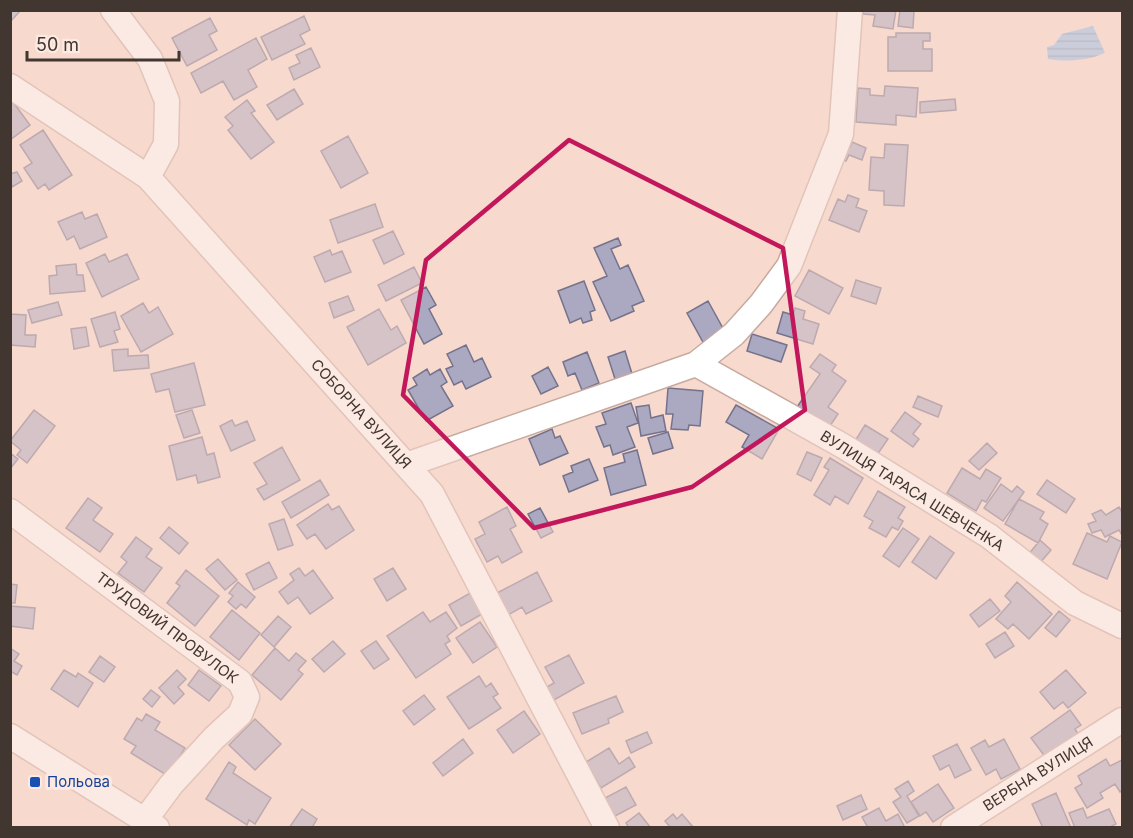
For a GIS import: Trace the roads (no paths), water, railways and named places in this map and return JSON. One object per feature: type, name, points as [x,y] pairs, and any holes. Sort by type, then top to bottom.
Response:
[{"type":"street","points":[[113,10],[150,59],[167,101],[166,144],[148,177]]},
{"type":"street","points":[[406,465],[696,364],[734,334],[761,304],[789,266],[841,134],[850,10]]},
{"type":"street","name":"СОБОРНА ВУЛИЦЯ","points":[[10,86],[148,177],[432,494],[607,828]]},
{"type":"street","name":"ВУЛИЦЯ ТАРАСА ШЕВЧЕНКА","points":[[696,364],[843,446],[989,536],[1075,603],[1122,626]]},
{"type":"street","name":"ТРУДОВИЙ ПРОВУЛОК","points":[[10,511],[240,682],[247,698],[240,714],[214,738],[171,785],[151,824]]},
{"type":"street","name":"ВЕРБНА ВУЛИЦЯ","points":[[953,828],[1122,720]]},
{"type":"street","points":[[10,736],[151,824]]},
{"type":"water","points":[[1093,26],[1105,53],[1077,60],[1048,59],[1047,47],[1054,45],[1062,34]]},
{"type":"place","name":"Польова","points":[[35,782]]}]
